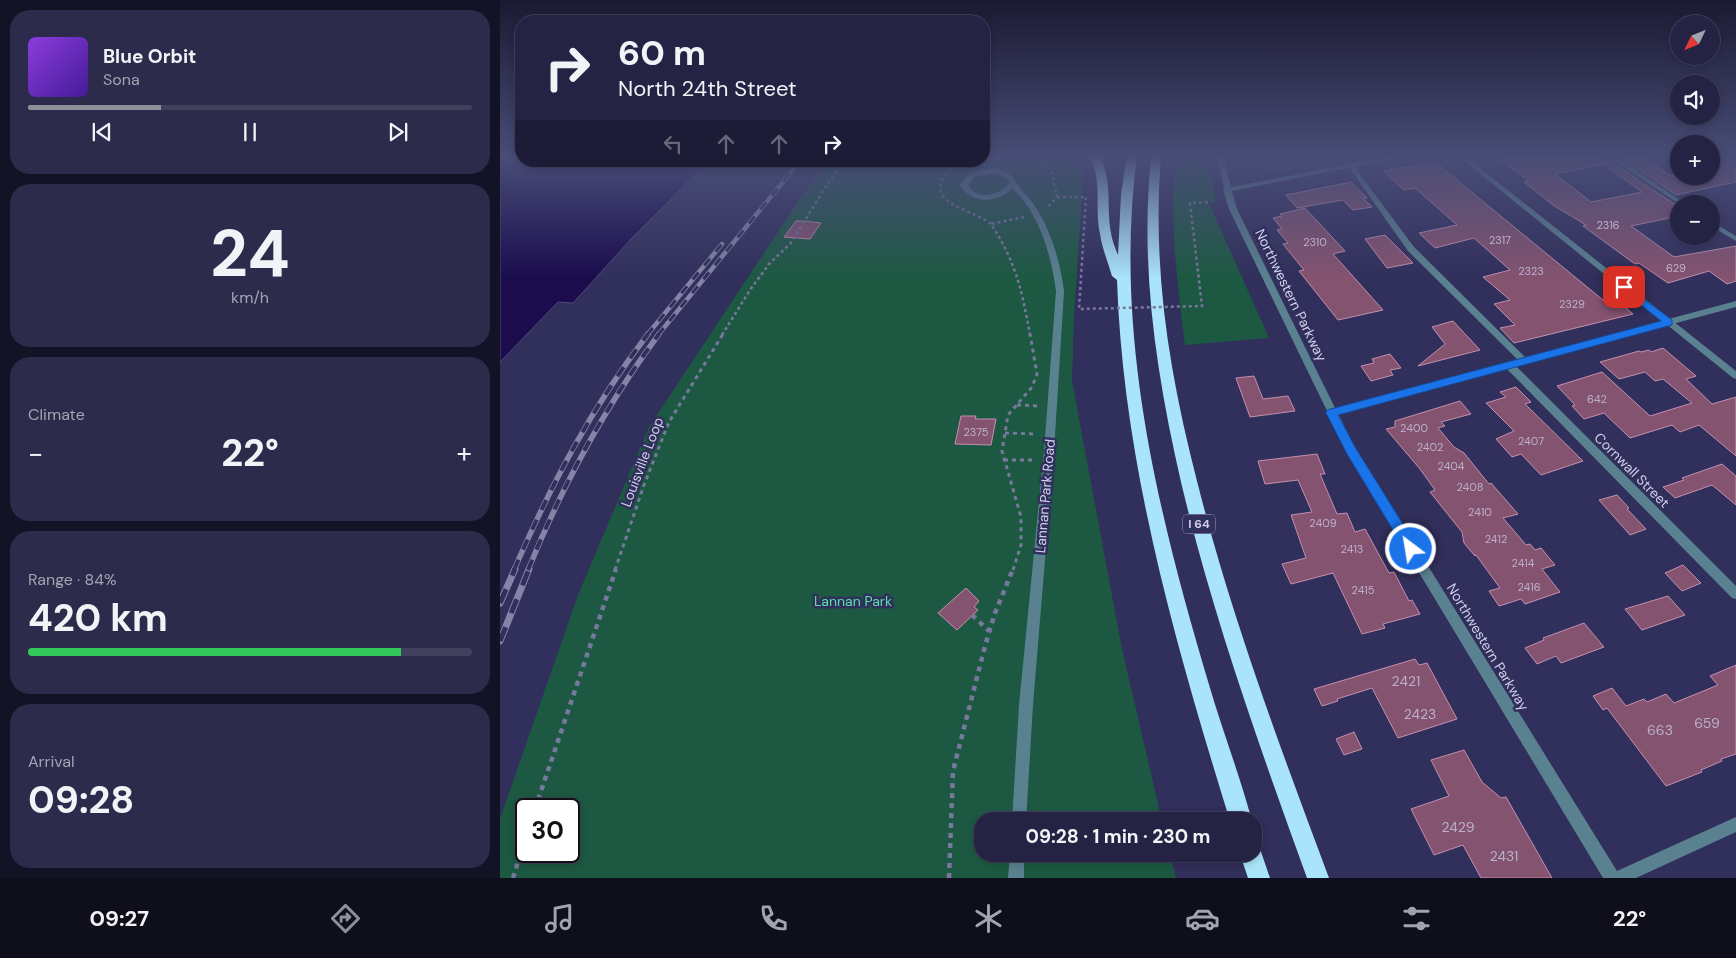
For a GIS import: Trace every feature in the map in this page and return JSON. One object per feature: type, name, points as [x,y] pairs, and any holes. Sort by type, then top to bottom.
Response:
[{"type":"highway","points":[[1104,197],[1105,233],[1124,294]]},
{"type":"highway","points":[[1127,197],[1124,294],[1134,400],[1162,543],[1190,656],[1237,812]]},
{"type":"highway","name":"I 64","points":[[1152,197],[1152,261],[1158,326],[1173,413],[1196,512],[1242,667],[1318,878]]},
{"type":"highway","points":[[1253,862],[1258,878]]},
{"type":"street","name":"Lannan Park Road","points":[[1020,812],[1026,705],[1048,460],[1060,291],[1058,270],[1040,221],[1025,197]]},
{"type":"street","name":"Northwestern Parkway","points":[[1229,197],[1233,209],[1331,413],[1351,450],[1612,878]]},
{"type":"street","points":[[1374,197],[1412,249],[1524,361]]},
{"type":"street","points":[[1512,197],[1736,376]]},
{"type":"street","points":[[1720,229],[1736,239]]},
{"type":"street","points":[[1331,413],[1736,304]]},
{"type":"street","name":"Cornwall Street","points":[[1509,365],[1736,594]]},
{"type":"street","points":[[1619,878],[1736,824]]},
{"type":"street","points":[[1016,878],[1017,862]]},
{"type":"path","name":"Louisville Loop","points":[[539,798],[644,485],[669,422],[750,290],[769,264],[790,244],[819,197]]},
{"type":"path","points":[[1044,211],[1056,197]]},
{"type":"path","points":[[1085,197],[1079,309],[1202,306],[1190,203],[1212,202]]},
{"type":"path","points":[[949,878],[953,771],[989,632],[1021,545],[1021,517],[1002,451],[1008,415],[1032,387],[1037,374],[1026,312],[1015,268],[1006,247],[991,224],[1029,216]]},
{"type":"path","points":[[1017,405],[1052,407]]},
{"type":"path","points":[[1005,433],[1050,434]]},
{"type":"path","points":[[1004,460],[1048,460]]},
{"type":"path","points":[[972,615],[989,632]]},
{"type":"path","points":[[513,878],[518,863]]},
{"type":"green space","name":"Lannan Park","points":[[801,197],[1082,197],[1074,316],[1072,381],[1122,649],[1160,812],[974,812],[974,862],[1172,862],[1176,878],[500,878],[500,819],[578,595],[649,427]]},
{"type":"green space","points":[[1173,197],[1215,197],[1216,201],[1208,201],[1269,338],[1185,345],[1177,274]]},
{"type":"shaded area","points":[[500,197],[673,197],[632,238],[573,303],[558,302],[500,362]]},
{"type":"building","points":[[1288,197],[1366,197],[1363,198],[1372,207],[1353,210],[1343,200],[1297,208]]},
{"type":"building","points":[[1425,197],[1478,197],[1609,305],[1619,302],[1633,314],[1514,343],[1500,328],[1515,325],[1494,304],[1510,300],[1483,277],[1510,270],[1474,238],[1435,248],[1419,233],[1457,225]]},
{"type":"building","points":[[1543,197],[1585,197],[1591,202],[1617,197],[1664,197],[1670,201],[1670,218],[1631,226],[1674,257],[1736,246],[1736,281],[1727,284],[1709,271],[1668,283],[1639,263],[1635,264],[1583,226],[1586,225]]},
{"type":"building","points":[[1305,208],[1345,251],[1333,254],[1383,310],[1338,320],[1299,271],[1304,270],[1283,244],[1288,243],[1277,230],[1282,229],[1273,218],[1282,216],[1280,214]]},
{"type":"building","points":[[796,221],[821,223],[810,239],[784,237]]},
{"type":"building","points":[[1385,235],[1413,263],[1387,268],[1365,239]]},
{"type":"building","points":[[1453,321],[1480,350],[1418,366],[1445,344],[1432,327]]},
{"type":"building","points":[[1663,348],[1696,376],[1686,379],[1712,404],[1736,397],[1736,456],[1699,425],[1680,432],[1672,425],[1630,438],[1604,413],[1584,419],[1572,406],[1575,405],[1557,386],[1602,372],[1650,416],[1692,403],[1663,379],[1655,381],[1645,372],[1619,379],[1600,362],[1639,351],[1649,350],[1651,352]]},
{"type":"building","points":[[1390,354],[1401,368],[1390,370],[1393,375],[1371,381],[1361,366],[1374,363],[1372,359]]},
{"type":"building","points":[[1254,376],[1263,399],[1288,396],[1295,411],[1250,417],[1236,378]]},
{"type":"building","points":[[1516,387],[1531,402],[1525,404],[1583,461],[1541,475],[1521,454],[1512,457],[1496,439],[1514,431],[1486,403],[1506,397],[1500,392]]},
{"type":"building","points":[[1460,401],[1471,414],[1441,422],[1445,426],[1438,428],[1454,447],[1464,453],[1489,484],[1491,483],[1518,514],[1503,518],[1526,545],[1530,544],[1535,550],[1541,548],[1555,565],[1542,569],[1560,592],[1525,604],[1521,599],[1499,606],[1489,591],[1500,588],[1476,555],[1464,543],[1462,532],[1430,492],[1435,490],[1420,469],[1386,429],[1395,427],[1395,421]]},
{"type":"building","points":[[961,416],[976,416],[975,419],[996,419],[991,445],[955,444]]},
{"type":"building","points":[[1317,454],[1325,474],[1320,474],[1337,514],[1347,513],[1355,532],[1365,529],[1389,573],[1394,572],[1409,601],[1412,600],[1420,614],[1383,624],[1385,628],[1362,634],[1333,573],[1291,584],[1282,564],[1306,558],[1291,515],[1312,512],[1298,480],[1265,484],[1258,461]]},
{"type":"building","points":[[1722,464],[1736,476],[1736,505],[1712,485],[1675,498],[1663,487],[1684,480],[1682,478]]},
{"type":"building","points":[[1617,495],[1646,529],[1630,535],[1599,500]]},
{"type":"building","points":[[1683,565],[1701,583],[1682,591],[1665,573]]},
{"type":"building","points":[[966,588],[979,601],[974,607],[978,610],[957,630],[938,613]]},
{"type":"building","points":[[1668,596],[1685,615],[1642,630],[1625,609]]},
{"type":"building","points":[[1584,623],[1604,647],[1561,663],[1556,656],[1537,664],[1525,648],[1544,640],[1543,638]]},
{"type":"building","points":[[1415,659],[1419,665],[1427,663],[1457,719],[1398,738],[1372,688],[1337,699],[1338,701],[1322,706],[1314,689]]},
{"type":"building","points":[[1736,665],[1736,754],[1721,759],[1722,761],[1701,770],[1702,772],[1666,786],[1607,708],[1603,710],[1593,696],[1612,688],[1626,706],[1644,699],[1647,702],[1666,694],[1674,703],[1718,685],[1710,676]]},
{"type":"building","points":[[1354,732],[1362,749],[1344,755],[1336,739]]},
{"type":"building","points":[[1464,750],[1482,782],[1501,798],[1506,797],[1552,878],[1481,878],[1463,845],[1434,855],[1411,809],[1449,796],[1431,760]]},
{"type":"railway","points":[[658,335],[771,197]]},
{"type":"railway","points":[[647,335],[722,244]]},
{"type":"railway","points":[[514,570],[558,477],[590,419],[627,362],[648,334]]},
{"type":"railway","points":[[528,570],[541,538],[586,447],[620,390],[659,334]]},
{"type":"railway","points":[[500,603],[515,569]]},
{"type":"railway","points":[[500,641],[529,569]]},
{"type":"route","points":[[1411,549],[1351,450],[1331,413],[1668,322],[1624,287]]}]
